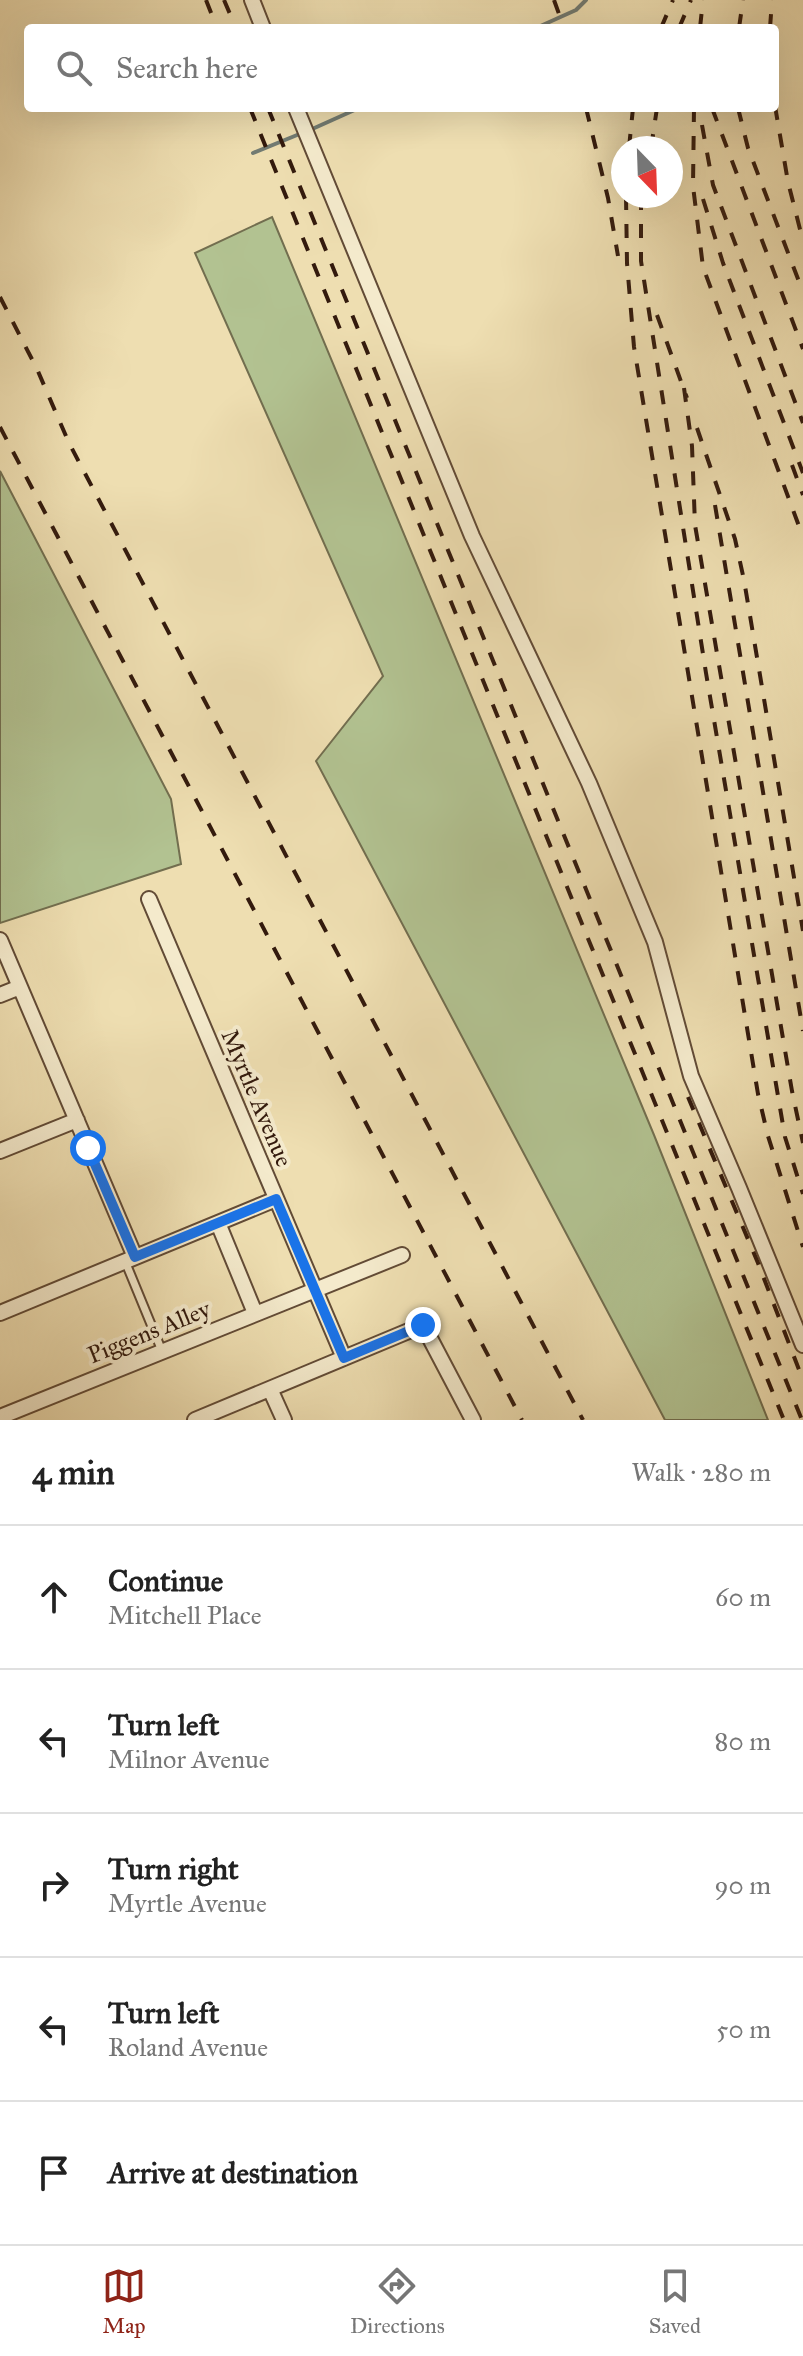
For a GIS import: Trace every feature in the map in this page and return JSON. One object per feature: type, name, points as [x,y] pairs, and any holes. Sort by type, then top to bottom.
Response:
[{"type":"street","points":[[252,0],[261,24]]},
{"type":"street","points":[[298,112],[472,536],[589,783],[655,942],[691,1076],[803,1345]]},
{"type":"street","name":"Myrtle Avenue","points":[[149,899],[344,1358]]},
{"type":"street","points":[[0,940],[77,1120],[130,1259]]},
{"type":"street","points":[[0,995],[20,987]]},
{"type":"street","points":[[0,1151],[77,1120]]},
{"type":"street","points":[[0,1313],[276,1199]]},
{"type":"street","points":[[218,1223],[255,1313]]},
{"type":"street","name":"Piggens Alley","points":[[0,1417],[402,1255]]},
{"type":"street","points":[[195,1420],[423,1325],[473,1420]]},
{"type":"street","points":[[270,1389],[284,1420]]},
{"type":"lane","points":[[130,1259],[162,1351]]},
{"type":"green space","points":[[272,217],[654,1135],[768,1420],[665,1420],[316,761],[383,676],[195,253]]},
{"type":"green space","points":[[0,471],[171,799],[181,864],[0,923]]},
{"type":"waterway","points":[[545,24],[576,10],[586,0]]},
{"type":"waterway","points":[[310,130],[350,112]]},
{"type":"waterway","points":[[253,153],[302,133]]},
{"type":"railway","points":[[206,0],[215,24]]},
{"type":"railway","points":[[224,0],[234,24]]},
{"type":"railway","points":[[554,0],[563,24]]},
{"type":"railway","points":[[663,24],[673,0]]},
{"type":"railway","points":[[681,24],[691,0]]},
{"type":"railway","points":[[700,24],[703,0]]},
{"type":"railway","points":[[740,24],[743,0]]},
{"type":"railway","points":[[770,24],[772,0]]},
{"type":"railway","points":[[252,112],[784,1420]]},
{"type":"railway","points":[[270,112],[802,1420]]},
{"type":"railway","points":[[587,112],[608,198],[618,256]]},
{"type":"railway","points":[[630,136],[633,112]]},
{"type":"railway","points":[[653,136],[656,112]]},
{"type":"railway","points":[[694,112],[693,186],[703,267],[803,537]]},
{"type":"railway","points":[[714,112],[803,349]]},
{"type":"railway","points":[[739,112],[748,148],[803,292]]},
{"type":"railway","points":[[776,112],[788,182],[803,241]]},
{"type":"railway","points":[[702,125],[713,185],[803,423]]},
{"type":"railway","points":[[703,199],[723,263],[803,473]]},
{"type":"railway","points":[[626,208],[634,347],[758,1094],[803,1247]]},
{"type":"railway","points":[[641,208],[641,261],[706,673],[785,1137],[803,1194]]},
{"type":"railway","points":[[0,297],[37,369],[69,443],[583,1420]]},
{"type":"railway","points":[[657,315],[687,398]]},
{"type":"railway","points":[[684,388],[692,446],[695,525],[803,1143]]},
{"type":"railway","points":[[0,427],[522,1420]]},
{"type":"railway","points":[[697,428],[735,539],[744,580],[803,931]]},
{"type":"railway","points":[[792,465],[803,495]]},
{"type":"railway","points":[[715,505],[803,1031]]},
{"type":"railway","points":[[688,1097],[803,1380]]},
{"type":"route","points":[[88,1148],[135,1257],[276,1199],[344,1358],[423,1325]]}]
